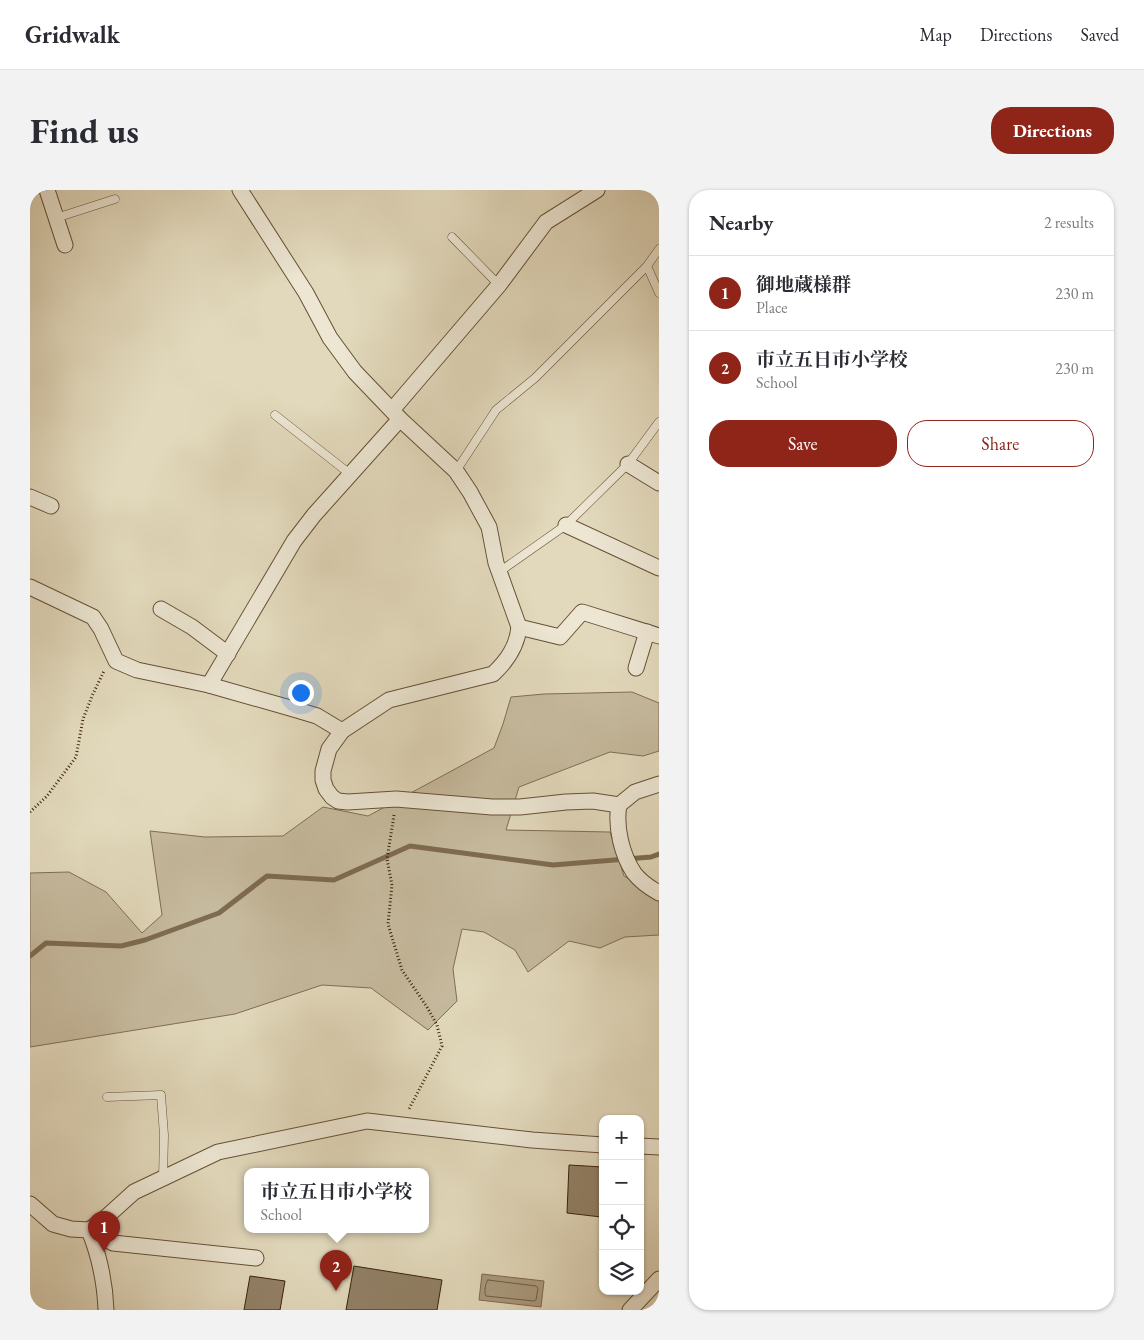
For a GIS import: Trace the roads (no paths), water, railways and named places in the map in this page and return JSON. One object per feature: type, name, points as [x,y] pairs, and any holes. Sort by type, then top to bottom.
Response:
[{"type":"street","points":[[47,190],[65,245]]},
{"type":"street","points":[[240,190],[306,292],[335,344],[355,372],[456,471],[489,527],[499,572],[516,614],[519,627],[518,637],[512,652],[503,665],[493,674],[388,700],[342,731],[329,749],[323,771],[326,789],[338,801],[348,802],[396,799],[492,808],[593,801],[619,805]]},
{"type":"street","points":[[209,685],[294,541],[314,515],[350,474],[499,285],[546,222],[579,194],[598,190]]},
{"type":"street","points":[[628,464],[659,483]]},
{"type":"street","points":[[30,497],[51,506]]},
{"type":"street","points":[[566,525],[659,568]]},
{"type":"street","points":[[30,587],[93,617],[101,629],[116,661],[137,670],[209,685],[317,716],[342,731]]},
{"type":"street","points":[[161,609],[192,627],[228,654]]},
{"type":"street","points":[[519,627],[560,637],[582,612],[653,634],[636,668]]},
{"type":"street","points":[[659,784],[634,792],[619,805],[617,816],[622,845],[635,874],[644,884],[659,893]]},
{"type":"street","points":[[89,1230],[134,1192],[218,1152],[367,1122],[400,1124],[532,1140],[599,1145]]},
{"type":"street","points":[[644,1146],[659,1146]]},
{"type":"street","points":[[30,1204],[53,1224],[71,1229],[89,1230],[114,1243],[256,1258]]},
{"type":"street","points":[[89,1230],[96,1247],[106,1297],[106,1310]]},
{"type":"street","points":[[630,1310],[659,1279]]},
{"type":"lane","points":[[56,218],[116,199]]},
{"type":"lane","points":[[452,237],[499,285]]},
{"type":"lane","points":[[456,471],[496,410],[535,378],[647,266],[659,248]]},
{"type":"lane","points":[[647,266],[659,293]]},
{"type":"lane","points":[[275,415],[350,474]]},
{"type":"lane","points":[[499,572],[566,525],[628,464],[659,422]]},
{"type":"lane","points":[[107,1097],[162,1095],[164,1135],[163,1178]]},
{"type":"water","points":[[482,1274],[544,1281],[541,1307],[479,1300]]},
{"type":"waterway","points":[[30,956],[46,943],[121,946],[145,940],[219,913],[267,876],[334,880],[410,846],[553,865],[651,857],[659,854]]},
{"type":"place","name":"御地蔵様群","points":[[104,1252]]},
{"type":"place","name":"市立五日市小学校","points":[[336,1291]]}]
